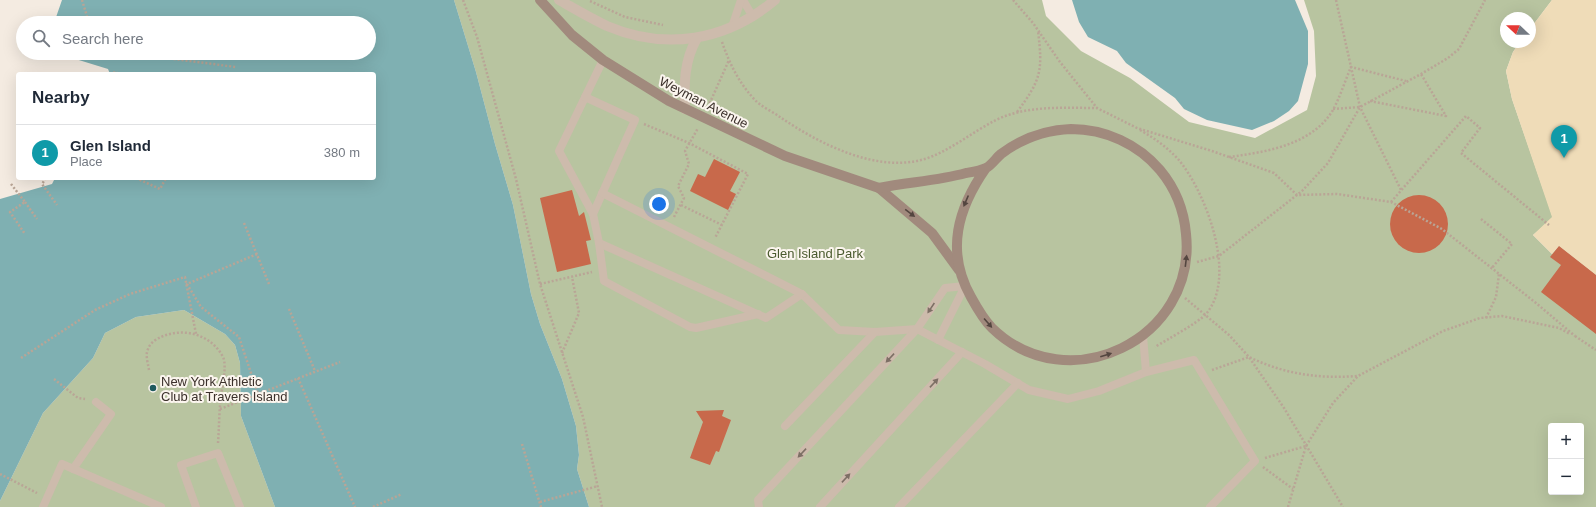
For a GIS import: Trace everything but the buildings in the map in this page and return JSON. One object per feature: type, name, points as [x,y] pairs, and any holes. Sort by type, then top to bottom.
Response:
[{"type":"street","name":"Weyman Avenue","points":[[540,0],[572,34],[603,60],[622,74],[685,109],[785,156],[880,188]]},
{"type":"street","points":[[559,0],[587,17],[632,35],[657,40],[697,38],[719,32],[753,17],[775,0]]},
{"type":"street","points":[[685,109],[684,81],[687,61],[697,38]]},
{"type":"street","points":[[1072,129],[1091,131],[1124,141],[1136,148],[1155,164],[1167,178],[1178,199],[1185,221],[1188,245],[1186,265],[1177,292],[1163,316],[1143,336],[1113,353],[1087,359],[1059,359],[1038,355],[1020,348],[992,328],[982,316],[965,286],[960,272],[958,249],[960,222],[972,189],[986,168],[1016,144],[1054,131],[1072,129]]},
{"type":"street","points":[[880,188],[899,184],[948,179],[986,168]]},
{"type":"street","points":[[880,188],[919,220],[932,233],[960,272]]},
{"type":"lane","points":[[742,0],[753,17]]},
{"type":"lane","points":[[732,27],[742,0]]},
{"type":"lane","points":[[603,60],[559,151],[593,214],[599,243],[604,281],[690,327],[696,328],[758,314]]},
{"type":"lane","points":[[585,96],[635,120],[593,214]]},
{"type":"lane","points":[[602,193],[802,294],[839,330],[875,332],[917,329],[962,352],[1029,390],[1068,399],[1099,391],[1146,372],[1194,360],[1255,461],[1210,507]]},
{"type":"lane","points":[[599,243],[766,318],[802,294]]},
{"type":"lane","points":[[759,507],[758,500],[917,329],[945,288],[965,286]]},
{"type":"lane","points":[[938,340],[965,286]]},
{"type":"lane","points":[[785,426],[875,332]]},
{"type":"lane","points":[[1143,336],[1146,372]]},
{"type":"lane","points":[[820,507],[962,352]]},
{"type":"lane","points":[[899,507],[1018,383]]},
{"type":"lane","points":[[73,469],[111,414],[96,402]]},
{"type":"lane","points":[[196,507],[181,465],[218,453],[240,507]]},
{"type":"lane","points":[[43,507],[62,464],[161,507]]},
{"type":"path","points":[[82,0],[87,16]]},
{"type":"path","points":[[463,0],[477,37],[514,172],[530,235],[540,284],[561,354],[583,417],[602,507]]},
{"type":"path","points":[[588,0],[625,17],[664,25]]},
{"type":"path","points":[[1013,0],[1097,108],[1137,128],[1274,172],[1297,195],[1337,194],[1391,202],[1442,229],[1575,336],[1596,350]]},
{"type":"path","points":[[1336,0],[1360,107],[1401,190]]},
{"type":"path","points":[[1333,109],[1360,107],[1421,74],[1459,49],[1485,0]]},
{"type":"path","points":[[1017,112],[1030,94],[1041,70],[1042,57],[1038,31]]},
{"type":"path","points":[[722,42],[738,80],[758,102],[807,135],[872,160],[896,164],[922,160],[941,152],[997,120],[1017,112],[1033,109],[1097,108]]},
{"type":"path","points":[[181,60],[236,67]]},
{"type":"path","points":[[708,107],[729,60]]},
{"type":"path","points":[[1351,67],[1406,81]]},
{"type":"path","points":[[1229,157],[1262,153],[1284,146],[1306,136],[1324,122],[1333,109],[1351,67]]},
{"type":"path","points":[[1370,101],[1446,116],[1421,74]]},
{"type":"path","points":[[1186,265],[1219,256],[1297,195],[1328,163],[1360,107]]},
{"type":"path","points":[[1391,202],[1466,116],[1480,128],[1461,153],[1549,225]]},
{"type":"path","points":[[635,120],[689,143],[748,174],[710,247]]},
{"type":"path","points":[[669,227],[684,198],[678,186],[689,164],[685,151],[698,128]]},
{"type":"path","points":[[45,180],[42,184],[57,204]]},
{"type":"path","points":[[140,180],[160,189],[165,180]]},
{"type":"path","points":[[11,184],[37,219]]},
{"type":"path","points":[[25,202],[10,212],[25,234]]},
{"type":"path","points":[[681,205],[722,225]]},
{"type":"path","points":[[1481,218],[1512,244],[1492,268]]},
{"type":"path","points":[[244,222],[269,284]]},
{"type":"path","points":[[187,284],[257,254]]},
{"type":"path","points":[[540,284],[602,269]]},
{"type":"path","points":[[1486,318],[1496,297],[1499,274]]},
{"type":"path","points":[[21,358],[95,310],[130,294],[185,277],[196,334]]},
{"type":"path","points":[[561,354],[579,313],[572,277]]},
{"type":"path","points":[[187,284],[201,307],[239,337],[258,394]]},
{"type":"path","points":[[1177,292],[1229,335],[1249,357],[1284,408],[1343,507]]},
{"type":"path","points":[[289,309],[316,371]]},
{"type":"path","points":[[1288,507],[1306,446],[1333,402],[1358,376],[1443,331],[1486,318],[1502,316],[1559,328],[1575,336]]},
{"type":"path","points":[[149,370],[147,350],[156,339],[181,331],[196,334],[207,340],[223,357],[224,367],[219,409],[218,453]]},
{"type":"path","points":[[1202,373],[1249,357],[1268,366],[1310,376],[1325,378],[1358,376]]},
{"type":"path","points":[[219,409],[340,362]]},
{"type":"path","points":[[298,378],[354,507]]},
{"type":"path","points":[[54,379],[78,398]]},
{"type":"path","points":[[522,444],[541,507]]},
{"type":"path","points":[[1255,461],[1306,446]]},
{"type":"path","points":[[1255,461],[1293,489]]},
{"type":"path","points":[[0,474],[47,498]]},
{"type":"path","points":[[540,502],[598,486]]},
{"type":"path","points":[[373,507],[402,494]]},
{"type":"green space","name":"Glen Island Park","points":[[454,0],[1042,0],[1046,16],[1081,51],[1130,78],[1189,122],[1255,138],[1307,110],[1316,76],[1314,31],[1304,0],[1552,0],[1536,21],[1536,12],[1500,12],[1500,48],[1516,48],[1506,71],[1512,99],[1553,218],[1533,235],[1552,254],[1559,246],[1596,275],[1596,507],[589,507],[577,469],[579,455],[576,426],[562,379],[540,324],[531,294],[513,205],[476,72]]},
{"type":"green space","name":"New York Athletic Club at Travers Island","points":[[184,310],[225,334],[235,345],[240,363],[241,416],[275,507],[0,507],[0,501],[43,413],[93,358],[105,333],[136,317]]},
{"type":"sand","points":[[1552,0],[1596,0],[1596,275],[1559,246],[1552,254],[1533,235],[1552,217],[1512,99],[1506,71],[1516,48],[1536,48],[1536,21]]},
{"type":"water","points":[[62,0],[454,0],[476,72],[513,205],[531,294],[540,324],[562,379],[576,426],[579,455],[577,469],[589,507],[275,507],[241,416],[240,363],[235,345],[225,334],[184,310],[136,317],[105,333],[93,358],[43,413],[0,501],[0,199],[52,184],[54,180],[376,180],[376,72],[109,72],[108,69],[79,60],[376,60],[376,16],[56,16]]},
{"type":"water","points":[[1072,0],[1295,0],[1308,31],[1308,64],[1298,101],[1289,111],[1274,121],[1252,130],[1207,120],[1184,109],[1175,98],[1126,63],[1117,51],[1088,37],[1079,22]]},
{"type":"place","name":"Glen Island","points":[[1564,158]]},
{"type":"place","name":"New York Athletic Club at Travers Island","points":[[153,388]]}]
